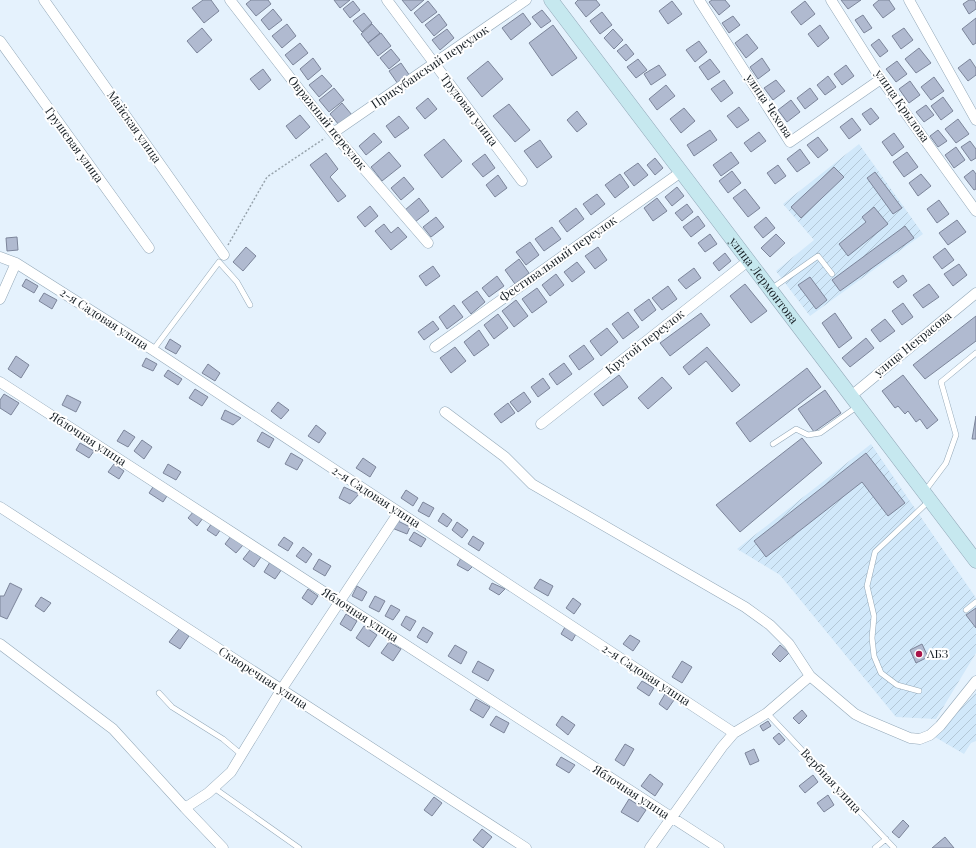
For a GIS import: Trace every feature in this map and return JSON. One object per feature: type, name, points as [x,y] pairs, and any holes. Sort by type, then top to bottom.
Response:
[{"type":"street","name":"Майская улица","points":[[44,0],[224,255]]},
{"type":"street","name":"Овражный переулок","points":[[230,0],[333,133],[428,243]]},
{"type":"street","name":"Трудовая улица","points":[[386,0],[522,181]]},
{"type":"street","name":"Прикубанский переулок","points":[[333,133],[526,0]]},
{"type":"street","name":"улица Лермонтова","points":[[551,0],[976,561]]},
{"type":"street","name":"улица Чехова","points":[[699,0],[790,142],[882,79]]},
{"type":"street","name":"улица Крылова","points":[[831,0],[882,79],[976,211]]},
{"type":"street","points":[[909,0],[976,120]]},
{"type":"street","name":"Грушевая улица","points":[[0,41],[149,248]]},
{"type":"street","name":"Фестивальный переулок","points":[[435,347],[681,172]]},
{"type":"street","name":"2-я Садовая улица","points":[[0,257],[16,263],[153,350],[734,733]]},
{"type":"street","name":"Крутой переулок","points":[[541,424],[748,261]]},
{"type":"street","points":[[0,299],[16,263]]},
{"type":"street","name":"улица Некрасова","points":[[854,401],[976,293]]},
{"type":"street","name":"Яблочная улица","points":[[0,382],[719,848]]},
{"type":"street","points":[[445,412],[505,457],[532,484],[745,607],[770,625],[789,644],[810,676],[855,714],[865,720],[910,738],[920,739],[930,735],[940,726],[976,681]]},
{"type":"street","name":"Скворечная улица","points":[[0,507],[526,848]]},
{"type":"street","points":[[185,808],[214,788],[231,772],[281,690],[399,512]]},
{"type":"street","points":[[0,644],[113,729],[223,848]]},
{"type":"street","points":[[650,848],[734,733],[767,713],[810,676]]},
{"type":"lane","points":[[770,290],[818,256],[832,274]]},
{"type":"lane","points":[[153,350],[219,262],[236,282],[250,305]]},
{"type":"lane","points":[[919,691],[897,685],[881,673],[874,656],[872,638],[874,616],[868,586],[875,552],[927,496],[946,463],[956,435],[941,382],[976,353]]},
{"type":"lane","points":[[773,444],[796,429],[808,435],[820,434],[854,401]]},
{"type":"lane","points":[[966,610],[976,602]]},
{"type":"lane","points":[[159,693],[172,707],[223,739],[242,755]]},
{"type":"lane","name":"Вербная улица","points":[[767,713],[894,848]]},
{"type":"lane","points":[[214,788],[299,848]]},
{"type":"lane","points":[[875,848],[886,839]]},
{"type":"path","points":[[224,255],[267,177],[333,133]]},
{"type":"shaded area","points":[[859,144],[923,234],[810,316],[776,271],[814,240],[783,204]]},
{"type":"shaded area","points":[[871,444],[976,598],[976,653],[936,719],[896,717],[780,575],[737,549]]},
{"type":"shaded area","points":[[976,692],[976,741],[971,743],[964,754],[935,737]]},
{"type":"building","points":[[203,0],[211,0],[219,11],[204,23],[192,8]]},
{"type":"building","points":[[251,0],[268,0],[271,4],[256,16],[246,4]]},
{"type":"building","points":[[334,0],[350,0],[340,8]]},
{"type":"building","points":[[402,0],[424,0],[411,11]]},
{"type":"building","points":[[578,0],[596,0],[600,5],[586,17],[575,3]]},
{"type":"building","points":[[712,0],[725,0],[730,6],[719,15],[709,2]]},
{"type":"building","points":[[841,0],[861,0],[848,9]]},
{"type":"building","points":[[879,0],[889,0],[895,9],[883,18],[873,5]]},
{"type":"building","points":[[969,0],[974,0],[976,3],[976,9],[969,14],[963,4]]},
{"type":"building","points":[[353,1],[360,10],[350,18],[343,9]]},
{"type":"building","points":[[428,1],[437,12],[422,23],[414,13]]},
{"type":"building","points":[[672,1],[682,14],[668,24],[659,11]]},
{"type":"building","points":[[805,1],[815,14],[801,25],[791,12]]},
{"type":"building","points":[[273,9],[282,20],[269,30],[261,20]]},
{"type":"building","points":[[542,10],[551,21],[541,28],[532,17]]},
{"type":"building","points":[[602,12],[612,25],[600,34],[590,21]]},
{"type":"building","points":[[364,13],[372,23],[362,32],[353,21]]},
{"type":"building","points":[[523,13],[531,24],[511,40],[502,28]]},
{"type":"building","points":[[439,14],[447,25],[434,36],[425,25]]},
{"type":"building","points":[[863,15],[872,28],[864,33],[855,20]]},
{"type":"building","points":[[733,16],[740,25],[729,33],[722,23]]},
{"type":"building","points":[[976,18],[976,43],[973,45],[962,29]]},
{"type":"building","points":[[287,24],[296,36],[282,48],[272,36]]},
{"type":"building","points":[[372,24],[380,33],[368,43],[361,34]]},
{"type":"building","points":[[553,25],[577,58],[552,76],[529,43]]},
{"type":"building","points":[[820,25],[829,38],[818,47],[808,34]]},
{"type":"building","points":[[202,28],[212,40],[197,53],[187,41]]},
{"type":"building","points":[[904,28],[913,40],[901,49],[892,36]]},
{"type":"building","points":[[447,29],[454,38],[440,50],[432,40]]},
{"type":"building","points":[[613,29],[623,40],[614,49],[604,38]]},
{"type":"building","points":[[381,33],[391,46],[378,56],[368,43]]},
{"type":"building","points":[[747,34],[758,48],[746,58],[735,43]]},
{"type":"building","points":[[879,39],[888,51],[880,57],[871,45]]},
{"type":"building","points":[[699,41],[707,52],[695,62],[686,50]]},
{"type":"building","points":[[300,43],[308,53],[293,65],[285,55]]},
{"type":"building","points":[[626,44],[634,54],[626,61],[617,51]]},
{"type":"building","points":[[919,48],[931,63],[916,73],[905,59]]},
{"type":"building","points":[[391,49],[400,60],[389,69],[380,58]]},
{"type":"building","points":[[313,58],[321,69],[308,80],[300,69]]},
{"type":"building","points":[[762,58],[770,70],[758,79],[750,67]]},
{"type":"building","points":[[638,59],[647,70],[636,78],[627,67]]},
{"type":"building","points":[[710,59],[720,72],[708,80],[699,67]]},
{"type":"building","points":[[970,59],[976,68],[976,75],[968,81],[958,68]]},
{"type":"building","points":[[488,61],[503,79],[482,97],[467,78]]},
{"type":"building","points":[[897,61],[907,74],[896,82],[886,69]]},
{"type":"building","points":[[401,63],[410,76],[398,84],[389,71]]},
{"type":"building","points":[[659,65],[666,75],[651,85],[644,74]]},
{"type":"building","points":[[846,65],[854,76],[842,85],[834,74]]},
{"type":"building","points":[[263,69],[271,80],[259,90],[250,79]]},
{"type":"building","points":[[322,75],[332,86],[319,97],[309,85]]},
{"type":"building","points":[[828,76],[836,87],[825,95],[817,85]]},
{"type":"building","points":[[934,77],[944,91],[931,100],[921,87]]},
{"type":"building","points":[[724,80],[733,93],[721,102],[711,89]]},
{"type":"building","points":[[776,80],[785,91],[773,100],[764,88]]},
{"type":"building","points":[[910,81],[920,95],[909,103],[899,89]]},
{"type":"building","points":[[666,85],[675,96],[657,110],[649,99]]},
{"type":"building","points":[[334,88],[344,100],[329,112],[319,100]]},
{"type":"building","points":[[810,88],[818,99],[805,109],[797,98]]},
{"type":"building","points":[[943,97],[953,111],[941,120],[931,106]]},
{"type":"building","points":[[428,98],[437,109],[425,119],[416,108]]},
{"type":"building","points":[[791,100],[800,112],[787,122],[778,110]]},
{"type":"building","points":[[342,103],[352,115],[339,125],[330,114]]},
{"type":"building","points":[[509,104],[530,130],[515,142],[493,116]]},
{"type":"building","points":[[926,105],[934,115],[924,122],[916,112]]},
{"type":"building","points":[[739,107],[749,120],[737,128],[727,116]]},
{"type":"building","points":[[684,108],[695,121],[681,133],[670,119]]},
{"type":"building","points":[[871,108],[879,118],[870,125],[862,114]]},
{"type":"building","points":[[577,111],[587,124],[577,132],[567,120]]},
{"type":"building","points":[[300,115],[310,127],[296,139],[286,126]]},
{"type":"building","points":[[399,116],[409,128],[395,138],[386,126]]},
{"type":"building","points":[[852,118],[861,130],[849,139],[840,127]]},
{"type":"building","points":[[958,119],[969,134],[956,143],[945,129]]},
{"type":"building","points":[[710,130],[717,140],[694,156],[687,145]]},
{"type":"building","points":[[938,130],[947,141],[938,147],[930,136]]},
{"type":"building","points":[[759,132],[766,141],[751,152],[744,143]]},
{"type":"building","points":[[374,133],[382,142],[366,155],[359,146]]},
{"type":"building","points":[[894,133],[904,147],[892,156],[882,142]]},
{"type":"building","points":[[818,137],[828,150],[818,158],[807,145]]},
{"type":"building","points":[[444,139],[462,161],[442,178],[424,155]]},
{"type":"building","points":[[540,140],[552,157],[537,168],[524,151]]},
{"type":"building","points":[[970,141],[976,149],[976,158],[971,161],[961,147]]},
{"type":"building","points":[[956,147],[965,160],[954,168],[945,155]]},
{"type":"building","points":[[800,149],[810,163],[797,172],[787,159]]},
{"type":"building","points":[[389,152],[401,166],[382,181],[371,167]]},
{"type":"building","points":[[731,152],[739,163],[721,176],[713,165]]},
{"type":"building","points":[[907,152],[918,167],[904,177],[893,162]]},
{"type":"building","points":[[326,153],[338,169],[330,177],[346,196],[338,202],[310,165]]},
{"type":"building","points":[[485,154],[495,168],[483,177],[472,164]]},
{"type":"building","points":[[655,158],[663,168],[655,175],[647,165]]},
{"type":"building","points":[[638,163],[648,175],[634,186],[624,173]]},
{"type":"building","points":[[778,165],[786,176],[775,184],[767,173]]},
{"type":"building","points":[[834,167],[844,177],[801,218],[791,207]]},
{"type":"building","points":[[973,170],[976,174],[976,189],[974,190],[964,177]]},
{"type":"building","points":[[732,171],[741,183],[728,193],[719,181]]},
{"type":"building","points":[[875,172],[902,208],[893,214],[867,178]]},
{"type":"building","points":[[620,174],[629,187],[615,198],[605,185]]},
{"type":"building","points":[[921,174],[931,186],[918,196],[909,183]]},
{"type":"building","points":[[498,175],[507,188],[495,197],[486,185]]},
{"type":"building","points":[[404,177],[414,189],[401,200],[391,188]]},
{"type":"building","points":[[677,187],[684,196],[672,206],[665,197]]},
{"type":"building","points":[[745,189],[760,208],[748,217],[733,198]]},
{"type":"building","points":[[597,194],[605,204],[591,215],[583,204]]},
{"type":"building","points":[[419,198],[429,211],[415,222],[405,210]]},
{"type":"building","points":[[657,198],[667,211],[653,221],[644,208]]},
{"type":"building","points":[[939,200],[949,214],[937,223],[927,209]]},
{"type":"building","points":[[687,204],[693,212],[682,221],[675,213]]},
{"type":"building","points":[[370,206],[378,216],[365,227],[357,217]]},
{"type":"building","points":[[874,207],[888,224],[848,256],[839,244],[866,222],[862,217]]},
{"type":"building","points":[[576,208],[584,219],[567,232],[559,221]]},
{"type":"building","points":[[698,216],[705,226],[691,237],[683,227]]},
{"type":"building","points":[[436,217],[444,227],[431,237],[423,227]]},
{"type":"building","points":[[766,217],[775,228],[763,238],[754,227]]},
{"type":"building","points":[[957,220],[966,232],[948,245],[939,233]]},
{"type":"building","points":[[384,224],[391,233],[398,227],[407,237],[391,250],[375,231]]},
{"type":"building","points":[[905,226],[914,238],[840,291],[832,280]]},
{"type":"building","points":[[552,227],[561,239],[544,251],[535,239]]},
{"type":"building","points":[[710,234],[717,244],[705,252],[698,243]]},
{"type":"building","points":[[776,234],[785,243],[770,257],[761,248]]},
{"type":"building","points":[[17,237],[18,250],[7,251],[6,238]]},
{"type":"building","points":[[530,242],[539,255],[526,265],[516,252]]},
{"type":"building","points":[[246,247],[256,256],[243,271],[233,262]]},
{"type":"building","points":[[598,247],[607,260],[595,269],[585,256]]},
{"type":"building","points":[[945,248],[954,260],[942,269],[933,257]]},
{"type":"building","points":[[725,253],[731,261],[719,271],[713,263]]},
{"type":"building","points":[[519,259],[529,273],[515,284],[505,270]]},
{"type":"building","points":[[577,262],[585,272],[572,282],[564,272]]},
{"type":"building","points":[[959,264],[967,275],[953,286],[944,274]]},
{"type":"building","points":[[433,266],[440,276],[426,286],[419,276]]},
{"type":"building","points":[[694,268],[701,278],[686,289],[678,280]]},
{"type":"building","points":[[556,274],[564,285],[550,296],[542,285]]},
{"type":"building","points":[[903,275],[907,281],[898,288],[893,282]]},
{"type":"building","points":[[497,276],[504,286],[489,297],[482,288]]},
{"type":"building","points":[[810,277],[827,300],[816,309],[798,285]]},
{"type":"building","points":[[26,279],[38,286],[34,293],[22,286]]},
{"type":"building","points":[[745,284],[767,311],[751,323],[730,296]]},
{"type":"building","points":[[929,284],[939,297],[923,308],[913,295]]},
{"type":"building","points":[[668,286],[677,299],[662,310],[652,298]]},
{"type":"building","points":[[537,288],[547,302],[532,313],[522,299]]},
{"type":"building","points":[[477,291],[485,302],[471,314],[462,302]]},
{"type":"building","points":[[44,293],[57,300],[52,309],[39,301]]},
{"type":"building","points":[[649,299],[656,310],[642,321],[634,310]]},
{"type":"building","points":[[516,300],[528,316],[514,327],[502,311]]},
{"type":"building","points":[[903,303],[913,317],[902,325],[892,311]]},
{"type":"building","points":[[454,305],[463,317],[447,329],[439,317]]},
{"type":"building","points":[[628,312],[639,327],[623,339],[612,324]]},
{"type":"building","points":[[701,313],[710,325],[670,356],[660,343]]},
{"type":"building","points":[[835,313],[852,338],[839,348],[822,323]]},
{"type":"building","points":[[498,314],[508,328],[494,339],[484,325]]},
{"type":"building","points":[[976,316],[976,341],[925,379],[913,365]]},
{"type":"building","points":[[885,319],[895,331],[880,342],[871,330]]},
{"type":"building","points":[[433,321],[439,329],[424,340],[418,332]]},
{"type":"building","points":[[607,328],[618,342],[601,356],[590,341]]},
{"type":"building","points":[[479,330],[489,345],[474,356],[464,342]]},
{"type":"building","points":[[866,338],[874,348],[850,367],[842,358]]},
{"type":"building","points":[[170,339],[181,346],[176,354],[165,348]]},
{"type":"building","points":[[584,345],[594,359],[579,370],[569,356]]},
{"type":"building","points":[[455,347],[466,361],[451,373],[440,358]]},
{"type":"building","points":[[707,347],[740,385],[732,392],[706,361],[689,375],[683,367]]},
{"type":"building","points":[[16,356],[29,365],[21,378],[8,369]]},
{"type":"building","points":[[146,358],[157,364],[153,371],[142,366]]},
{"type":"building","points":[[564,363],[572,374],[557,385],[549,374]]},
{"type":"building","points":[[208,364],[220,373],[215,381],[202,373]]},
{"type":"building","points":[[807,368],[821,387],[750,442],[736,423]]},
{"type":"building","points":[[168,370],[182,379],[178,385],[164,376]]},
{"type":"building","points":[[619,375],[628,387],[603,406],[594,394]]},
{"type":"building","points":[[903,375],[938,420],[927,429],[920,419],[916,422],[908,411],[905,414],[898,406],[895,408],[882,391]]},
{"type":"building","points":[[662,377],[672,388],[648,409],[638,398]]},
{"type":"building","points":[[543,378],[550,388],[538,397],[531,387]]},
{"type":"building","points":[[195,389],[208,397],[202,406],[189,398]]},
{"type":"building","points":[[825,390],[841,413],[814,432],[798,409]]},
{"type":"building","points":[[524,392],[531,402],[518,412],[510,402]]},
{"type":"building","points":[[4,394],[19,403],[11,415],[0,408],[0,400]]},
{"type":"building","points":[[67,395],[81,402],[76,412],[62,405]]},
{"type":"building","points":[[278,402],[289,410],[281,419],[271,411]]},
{"type":"building","points":[[508,403],[515,413],[501,423],[494,414]]},
{"type":"building","points":[[225,410],[241,418],[233,425],[221,419]]},
{"type":"building","points":[[976,416],[976,439],[972,439]]},
{"type":"building","points":[[316,425],[326,433],[319,443],[308,436]]},
{"type":"building","points":[[124,430],[135,437],[128,447],[117,441]]},
{"type":"building","points":[[262,432],[274,439],[269,448],[257,441]]},
{"type":"building","points":[[802,438],[822,463],[740,532],[716,505]]},
{"type":"building","points":[[142,440],[152,447],[144,459],[134,451]]},
{"type":"building","points":[[80,443],[94,451],[89,458],[76,450]]},
{"type":"building","points":[[291,453],[303,460],[297,470],[285,464]]},
{"type":"building","points":[[866,453],[905,503],[888,516],[862,482],[766,557],[754,541]]},
{"type":"building","points":[[363,458],[376,467],[370,477],[356,468]]},
{"type":"building","points":[[114,464],[124,471],[119,479],[108,472]]},
{"type":"building","points":[[168,464],[181,472],[176,480],[163,473]]},
{"type":"building","points":[[155,484],[169,493],[163,502],[149,493]]},
{"type":"building","points":[[344,487],[359,494],[350,504],[339,498]]},
{"type":"building","points":[[406,490],[418,498],[413,506],[401,498]]},
{"type":"building","points":[[423,502],[434,508],[429,517],[418,511]]},
{"type":"building","points":[[194,511],[203,518],[197,526],[188,518]]},
{"type":"building","points":[[443,513],[452,520],[447,527],[438,521]]},
{"type":"building","points":[[396,520],[410,527],[407,534],[392,528]]},
{"type":"building","points":[[457,522],[468,530],[462,538],[452,530]]},
{"type":"building","points":[[212,523],[221,529],[216,536],[207,530]]},
{"type":"building","points":[[414,532],[426,539],[421,547],[409,540]]},
{"type":"building","points":[[231,536],[243,545],[236,553],[225,544]]},
{"type":"building","points":[[473,536],[484,543],[479,551],[468,544]]},
{"type":"building","points":[[284,537],[293,543],[288,551],[278,545]]},
{"type":"building","points":[[303,547],[312,554],[306,563],[296,556]]},
{"type":"building","points":[[250,550],[261,557],[254,567],[243,559]]},
{"type":"building","points":[[461,558],[474,565],[468,571],[457,565]]},
{"type":"building","points":[[319,559],[331,566],[325,576],[313,569]]},
{"type":"building","points":[[270,562],[282,569],[275,579],[264,572]]},
{"type":"building","points":[[540,579],[553,586],[548,596],[534,588]]},
{"type":"building","points":[[10,583],[22,589],[7,619],[0,616],[0,596],[4,596]]},
{"type":"building","points":[[492,583],[505,589],[499,595],[489,589]]},
{"type":"building","points":[[357,586],[367,592],[362,601],[352,596]]},
{"type":"building","points":[[308,589],[318,596],[312,605],[302,598]]},
{"type":"building","points":[[375,596],[385,601],[379,612],[369,607]]},
{"type":"building","points":[[41,597],[51,603],[44,612],[35,606]]},
{"type":"building","points":[[573,598],[581,604],[574,614],[566,608]]},
{"type":"building","points":[[391,605],[400,610],[393,620],[385,616]]},
{"type":"building","points":[[976,608],[976,628],[966,615]]},
{"type":"building","points":[[346,614],[357,621],[351,631],[340,624]]},
{"type":"building","points":[[406,616],[416,621],[410,631],[401,625]]},
{"type":"building","points":[[364,626],[377,635],[369,647],[356,638]]},
{"type":"building","points":[[423,627],[433,633],[427,643],[417,637]]},
{"type":"building","points":[[565,627],[576,634],[572,641],[561,634]]},
{"type":"building","points":[[179,629],[189,636],[180,649],[169,642]]},
{"type":"building","points":[[630,635],[640,641],[633,651],[623,644]]},
{"type":"building","points":[[389,642],[401,649],[393,661],[381,653]]},
{"type":"building","name":"АБЗ","points":[[922,644],[928,657],[916,663],[910,650]]},
{"type":"building","points":[[455,645],[467,652],[461,664],[448,656]]},
{"type":"building","points":[[780,645],[789,653],[780,662],[772,654]]},
{"type":"building","points":[[478,661],[494,670],[488,681],[472,672]]},
{"type":"building","points":[[682,661],[692,667],[682,683],[672,677]]},
{"type":"building","points":[[642,681],[654,688],[649,696],[637,688]]},
{"type":"building","points":[[665,694],[674,700],[667,710],[659,704]]},
{"type":"building","points":[[476,699],[490,707],[483,718],[470,710]]},
{"type":"building","points":[[802,710],[807,716],[799,724],[793,718]]},
{"type":"building","points":[[496,716],[509,723],[504,733],[490,725]]},
{"type":"building","points":[[562,716],[575,725],[568,735],[556,725]]},
{"type":"building","points":[[768,721],[771,726],[763,731],[760,726]]},
{"type":"building","points":[[779,733],[785,740],[779,745],[773,738]]},
{"type":"building","points":[[625,744],[634,749],[624,766],[615,760]]},
{"type":"building","points":[[754,749],[759,761],[750,765],[745,753]]},
{"type":"building","points":[[561,757],[575,765],[569,773],[556,765]]},
{"type":"building","points":[[650,774],[663,784],[655,796],[641,786]]},
{"type":"building","points":[[813,775],[818,782],[805,793],[799,786]]},
{"type":"building","points":[[828,795],[834,805],[824,812],[817,803]]},
{"type":"building","points":[[434,797],[442,803],[432,816],[424,810]]},
{"type":"building","points":[[629,799],[646,810],[638,822],[621,812]]},
{"type":"building","points":[[903,820],[909,826],[899,838],[892,832]]},
{"type":"building","points":[[482,829],[492,837],[483,848],[473,840]]},
{"type":"building","points":[[945,837],[954,848],[932,848]]},
{"type":"place","name":"АБЗ","points":[[919,654]]}]
